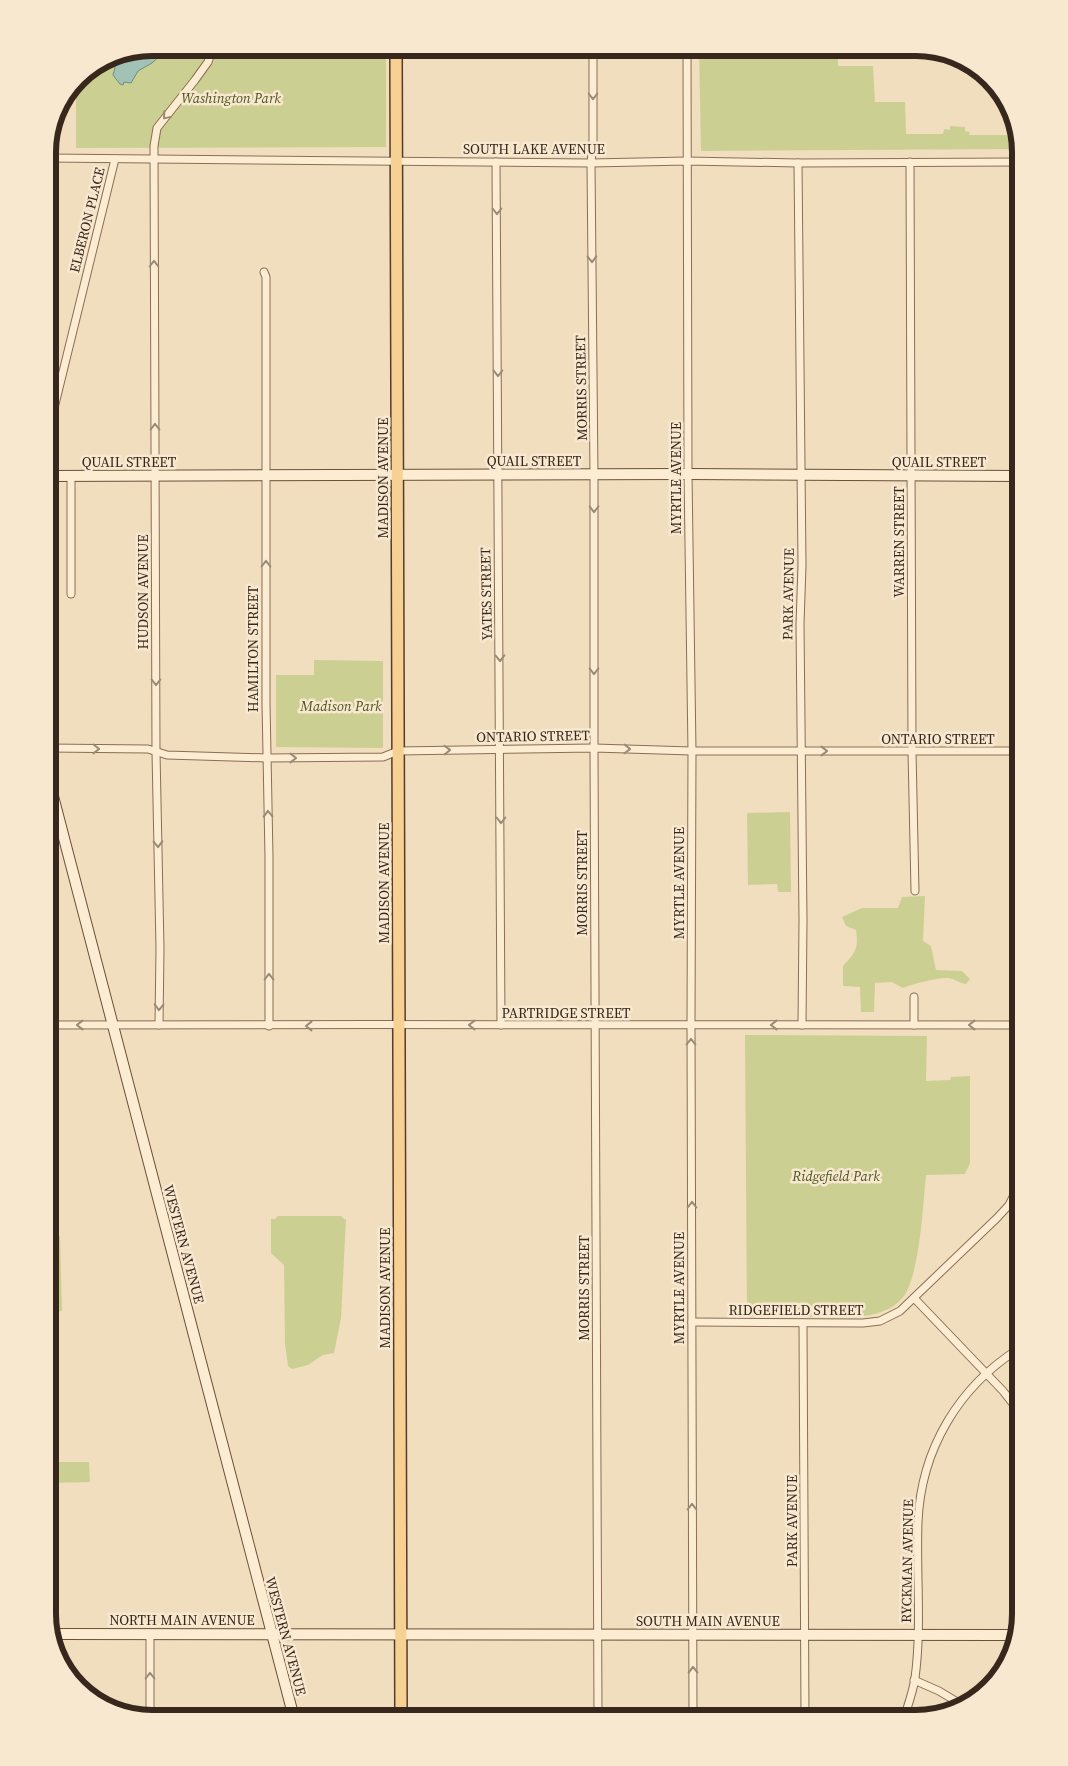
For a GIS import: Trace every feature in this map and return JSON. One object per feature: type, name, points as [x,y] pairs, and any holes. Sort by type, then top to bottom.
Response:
[{"type":"main road","name":"MADISON AVENUE","points":[[396,56],[401,1710]]},
{"type":"street","name":"HUDSON AVENUE","points":[[159,1025],[154,146],[157,128],[195,80],[210,56]]},
{"type":"street","name":"MORRIS STREET","points":[[593,56],[593,141],[591,163],[594,476],[598,1710]]},
{"type":"street","name":"MYRTLE AVENUE","points":[[687,56],[688,474],[692,751],[693,1710]]},
{"type":"street","name":"SOUTH LAKE AVENUE","points":[[56,158],[591,163],[687,161],[798,163],[1012,162]]},
{"type":"street","name":"ELBERON PLACE","points":[[56,400],[115,159]]},
{"type":"street","name":"YATES STREET","points":[[496,162],[501,748],[501,1025]]},
{"type":"street","name":"WARREN STREET","points":[[910,162],[912,751],[916,891]]},
{"type":"street","name":"PARK AVENUE","points":[[798,163],[801,751],[804,920],[802,1025]]},
{"type":"street","name":"HAMILTON STREET","points":[[264,272],[266,277],[266,758],[269,857],[269,1026]]},
{"type":"street","name":"QUAIL STREET","points":[[56,476],[398,476],[498,474],[594,476],[688,474],[1012,476]]},
{"type":"street","points":[[71,476],[71,594]]},
{"type":"street","name":"ONTARIO STREET","points":[[56,748],[148,750],[166,755],[266,758],[383,757],[398,750],[501,748],[692,751],[1012,751]]},
{"type":"street","name":"WESTERN AVENUE","points":[[56,808],[292,1710]]},
{"type":"street","points":[[914,997],[914,1025]]},
{"type":"street","name":"PARTRIDGE STREET","points":[[56,1025],[1012,1026]]},
{"type":"street","name":"RIDGEFIELD STREET","points":[[692,1322],[875,1322],[896,1314],[1001,1214],[1012,1199]]},
{"type":"street","points":[[914,1298],[1012,1403]]},
{"type":"street","name":"PARK AVENUE","points":[[803,1323],[805,1710]]},
{"type":"street","name":"RYCKMAN AVENUE","points":[[906,1710],[914,1680],[918,1634],[918,1522],[920,1498],[928,1463],[947,1421],[962,1400],[986,1374],[1012,1354]]},
{"type":"street","name":"NORTH MAIN AVENUE","points":[[59,1634],[401,1635]]},
{"type":"street","points":[[150,1634],[150,1710]]},
{"type":"street","name":"SOUTH MAIN AVENUE","points":[[401,1635],[1010,1635]]},
{"type":"street","points":[[914,1680],[956,1701]]},
{"type":"green space","name":"Washington Park","points":[[146,56],[386,56],[386,147],[76,148],[76,94],[94,76],[121,61]]},
{"type":"green space","points":[[699,56],[838,56],[838,66],[873,66],[875,102],[905,102],[906,134],[943,134],[944,129],[950,130],[950,126],[965,127],[965,131],[970,132],[969,135],[1007,135],[1007,123],[1012,149],[701,151]]},
{"type":"green space","name":"Madison Park","points":[[314,660],[383,661],[383,748],[276,747],[276,675],[314,675]]},
{"type":"green space","points":[[790,812],[791,892],[778,892],[777,884],[748,885],[747,813]]},
{"type":"green space","points":[[925,896],[923,941],[931,946],[936,970],[962,971],[970,979],[966,984],[943,978],[903,988],[892,982],[875,983],[874,1012],[861,1012],[860,987],[843,986],[843,966],[853,954],[857,942],[856,930],[846,926],[842,917],[862,908],[898,908],[902,897]]},
{"type":"green space","name":"Ridgefield Park","points":[[745,1035],[927,1036],[926,1081],[950,1080],[951,1077],[970,1076],[970,1163],[965,1174],[926,1175],[920,1238],[914,1271],[904,1296],[894,1306],[867,1316],[853,1317],[747,1316]]},
{"type":"green space","points":[[278,1216],[341,1216],[346,1219],[341,1318],[334,1353],[323,1355],[308,1365],[292,1369],[288,1366],[285,1344],[284,1265],[271,1253],[271,1219],[275,1219]]},
{"type":"green space","points":[[56,1236],[60,1236],[62,1311],[56,1311]]},
{"type":"green space","points":[[56,1462],[89,1462],[90,1482],[56,1483]]},
{"type":"shaded area","points":[[146,56],[159,56],[138,71],[131,83],[124,82],[123,85],[120,84],[113,75],[114,64],[121,61]]}]
